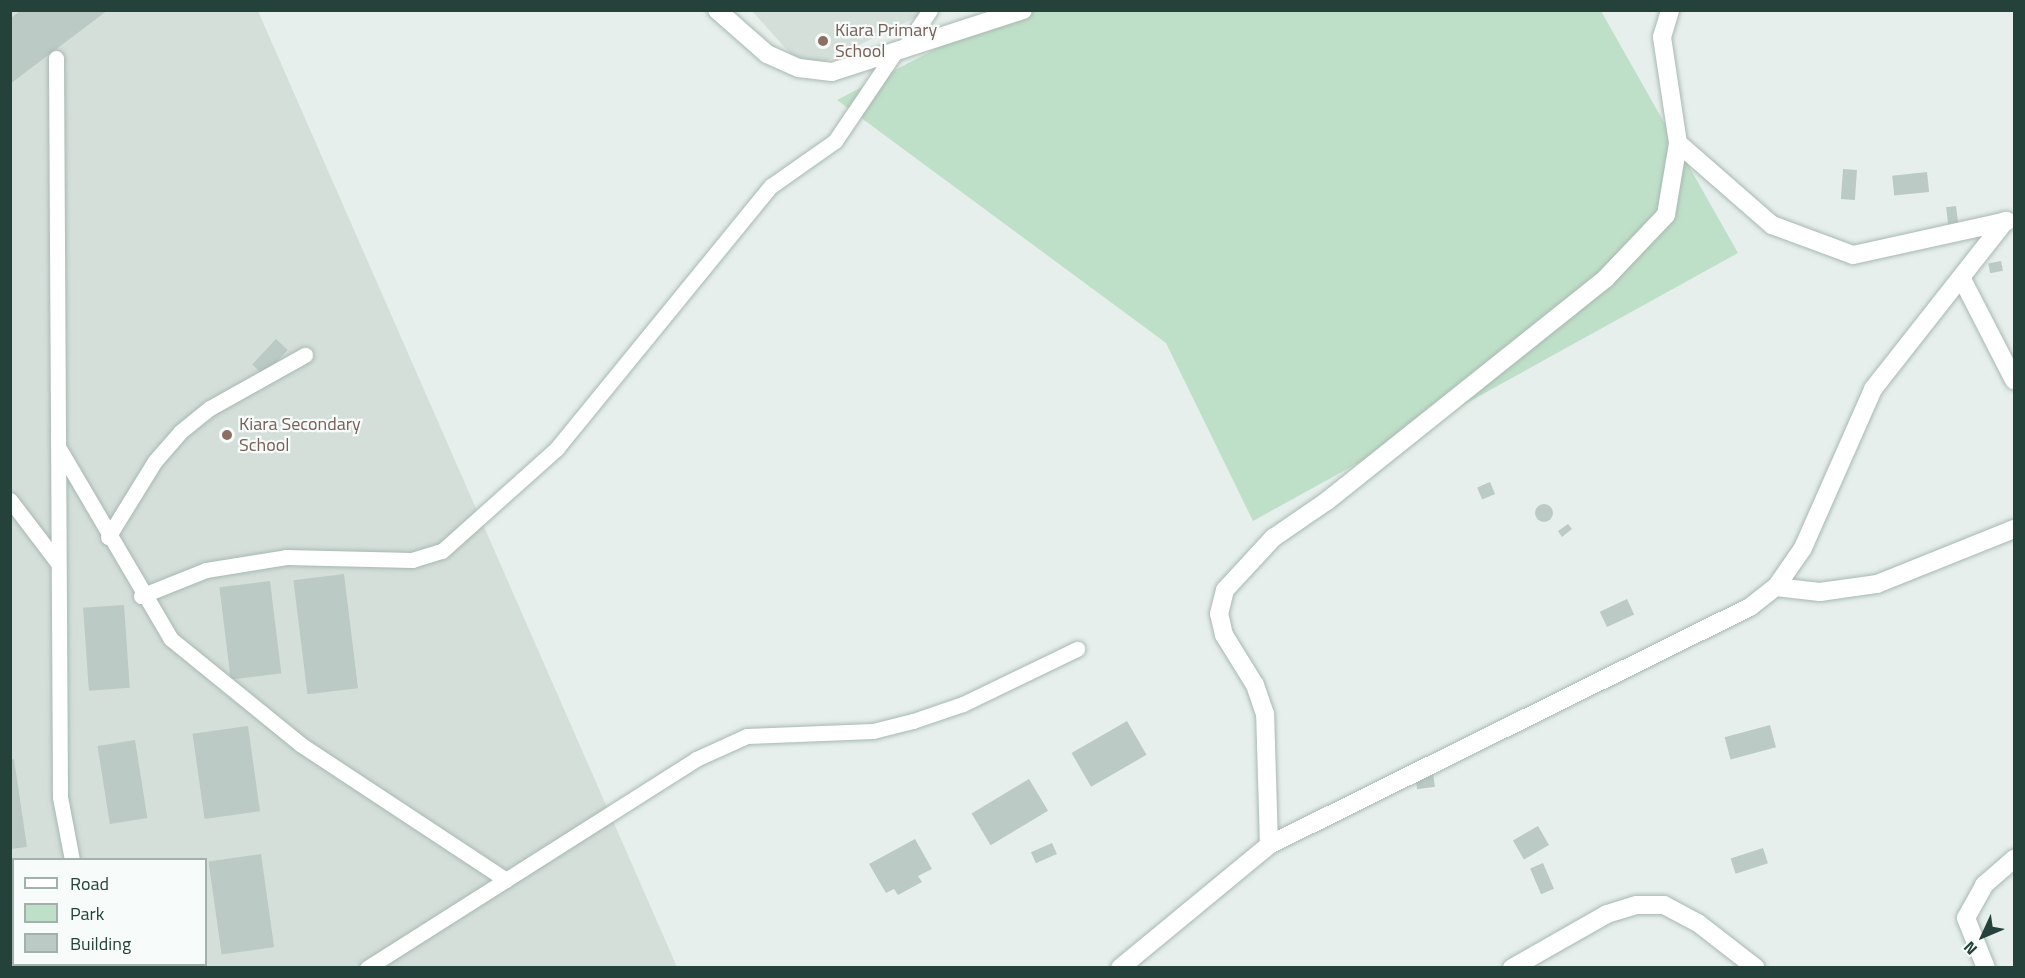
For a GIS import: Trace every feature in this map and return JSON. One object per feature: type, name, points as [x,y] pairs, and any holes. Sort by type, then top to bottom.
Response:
[{"type":"street","points":[[717,10],[767,54],[798,68],[832,72],[902,47],[1023,10]]},
{"type":"street","points":[[1269,845],[1265,714],[1255,685],[1224,635],[1220,614],[1225,590],[1273,538],[1443,411],[1605,279],[1648,237],[1666,215],[1678,143],[1662,37],[1670,10]]},
{"type":"street","points":[[1678,143],[1772,225],[1853,255],[2010,220]]},
{"type":"street","points":[[1120,968],[1269,845],[1750,607],[1776,587],[1803,548],[1873,389],[2010,220]]},
{"type":"street","points":[[1962,279],[2014,380]]},
{"type":"street","points":[[1776,587],[1820,592],[1877,584],[2014,529]]},
{"type":"street","points":[[1986,968],[1966,918],[1984,885],[2014,859]]},
{"type":"street","points":[[1512,968],[1607,914],[1637,905],[1664,905],[1698,922],[1756,968]]},
{"type":"lane","points":[[141,596],[206,570],[286,557],[412,560],[442,551],[557,448],[771,186],[835,141],[930,10]]},
{"type":"lane","points":[[56,58],[60,797],[72,858]]},
{"type":"lane","points":[[108,537],[155,461],[180,432],[210,408],[305,355]]},
{"type":"lane","points":[[59,449],[141,596],[171,639],[300,744],[506,880]]},
{"type":"lane","points":[[10,500],[58,562]]},
{"type":"lane","points":[[367,968],[696,759],[747,736],[844,734],[903,723],[963,704],[1077,649]]},
{"type":"shaded area","name":"Kiara Secondary School","points":[[10,11],[258,11],[677,967],[11,967]]},
{"type":"shaded area","name":"Kiara Primary School","points":[[752,11],[929,11],[806,71]]},
{"type":"green space","points":[[1009,11],[1601,11],[1738,253],[1253,521],[1166,343],[837,100]]},
{"type":"building","points":[[21,10],[108,10],[10,84],[10,19]]},
{"type":"building","points":[[1843,169],[1857,170],[1855,200],[1841,199]]},
{"type":"building","points":[[1927,172],[1929,192],[1894,196],[1892,176]]},
{"type":"building","points":[[1956,206],[1958,223],[1948,224],[1946,207]]},
{"type":"building","points":[[2001,261],[2003,271],[1990,273],[1988,263]]},
{"type":"building","points":[[276,339],[288,350],[264,376],[252,365]]},
{"type":"building","points":[[1490,482],[1495,494],[1482,499],[1477,487]]},
{"type":"building","points":[[1544,504],[1550,507],[1553,513],[1550,519],[1544,522],[1538,519],[1535,513],[1538,507]]},
{"type":"building","points":[[1568,524],[1572,529],[1562,537],[1558,531]]},
{"type":"building","points":[[344,574],[358,688],[307,694],[293,580]]},
{"type":"building","points":[[270,581],[281,673],[231,680],[219,587]]},
{"type":"building","points":[[1627,599],[1634,614],[1607,627],[1600,612]]},
{"type":"building","points":[[124,605],[130,688],[89,691],[83,608]]},
{"type":"building","points":[[1127,721],[1146,755],[1091,787],[1072,753]]},
{"type":"building","points":[[1770,725],[1776,747],[1731,759],[1725,737]]},
{"type":"building","points":[[248,726],[260,811],[205,819],[193,734]]},
{"type":"building","points":[[135,740],[147,818],[110,824],[97,746]]},
{"type":"building","points":[[14,759],[27,847],[10,849],[10,760]]},
{"type":"building","points":[[1433,773],[1435,787],[1417,789],[1415,776]]},
{"type":"building","points":[[1029,779],[1048,811],[991,845],[972,814]]},
{"type":"building","points":[[1538,826],[1549,845],[1524,860],[1513,841]]},
{"type":"building","points":[[915,839],[932,869],[918,876],[922,882],[898,895],[894,889],[886,893],[869,864]]},
{"type":"building","points":[[1052,843],[1057,854],[1036,863],[1031,852]]},
{"type":"building","points":[[1763,848],[1768,863],[1736,874],[1731,859]]},
{"type":"building","points":[[261,854],[274,947],[222,954],[209,861]]},
{"type":"building","points":[[1543,863],[1554,889],[1541,894],[1530,868]]},
{"type":"place","name":"Kiara Primary School","points":[[823,41]]},
{"type":"place","name":"Kiara Secondary School","points":[[227,435]]}]
